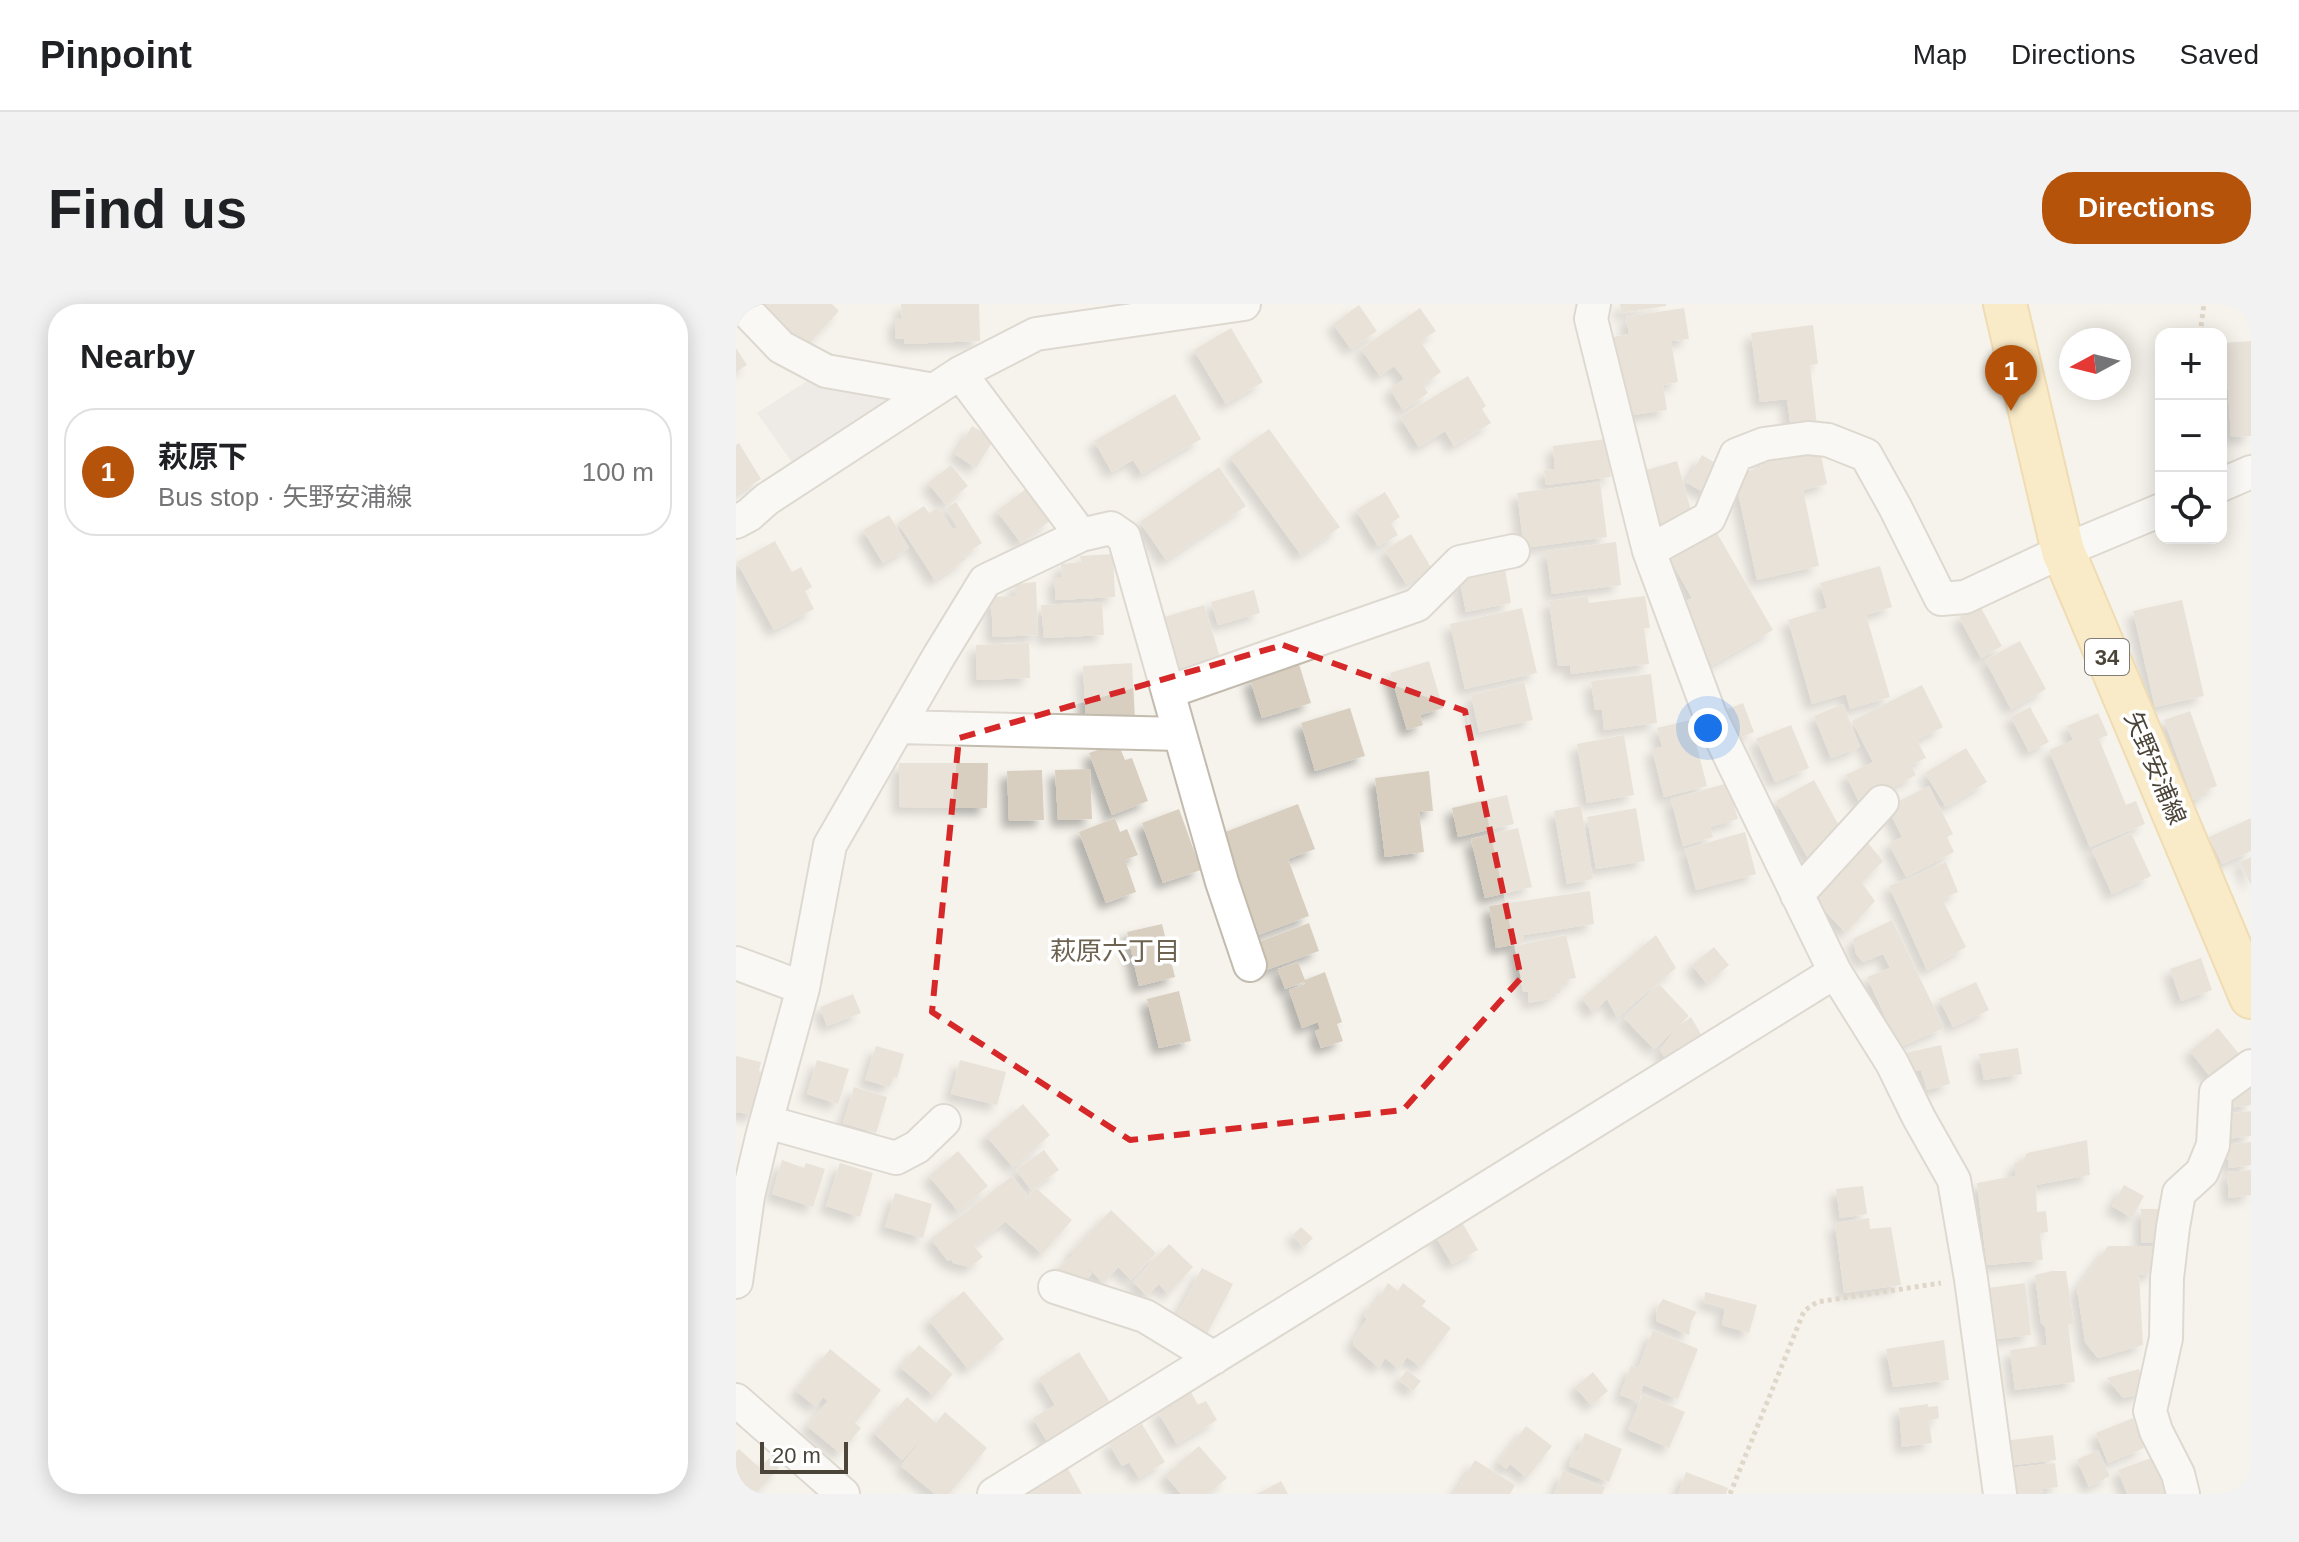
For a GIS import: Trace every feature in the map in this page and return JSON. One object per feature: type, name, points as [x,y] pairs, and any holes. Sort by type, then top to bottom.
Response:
[{"type":"main road","name":"矢野安浦線","points":[[2005,304],[2063,551],[2251,997]]},
{"type":"street","points":[[740,304],[781,347],[826,371],[947,381],[1081,535]]},
{"type":"street","points":[[736,522],[947,381],[1036,334],[1244,304]]},
{"type":"street","points":[[1594,304],[1591,319],[1649,551],[1710,715],[1835,972],[1892,1063],[1954,1180],[1971,1279],[2000,1494]]},
{"type":"street","points":[[1649,551],[1709,518],[1736,455],[1764,444],[1808,438],[1828,440],[1866,455],[1941,599],[1965,597],[2155,513]]},
{"type":"street","points":[[2227,482],[2251,472]]},
{"type":"street","points":[[736,1282],[755,1127],[803,988],[830,845],[985,581],[1081,535],[1111,528],[1124,537],[1222,882],[1250,965]]},
{"type":"street","points":[[1168,692],[1417,605],[1460,562],[1513,551]]},
{"type":"street","points":[[898,727],[1180,734]]},
{"type":"street","points":[[1797,895],[1882,802]]},
{"type":"street","points":[[736,963],[803,988]]},
{"type":"street","points":[[994,1494],[1835,972]]},
{"type":"street","points":[[2183,1494],[2178,1474],[2156,1431],[2150,1411],[2166,1338],[2167,1278],[2173,1227],[2179,1193],[2202,1172],[2213,1145],[2216,1092],[2251,1066]]},
{"type":"street","points":[[755,1127],[896,1158],[917,1147],[944,1121]]},
{"type":"street","points":[[1055,1287],[1145,1316],[1214,1358]]},
{"type":"street","points":[[736,1400],[843,1494]]},
{"type":"path","points":[[2201,328],[2204,304]]},
{"type":"path","points":[[1730,1494],[1804,1311],[1817,1302],[1971,1279]]},
{"type":"highlighted area","points":[[1283,645],[1465,711],[1521,978],[1403,1110],[1130,1140],[932,1012],[959,738]]},
{"type":"shaded area","points":[[810,379],[893,393],[895,405],[798,471],[757,413]]},
{"type":"building","points":[[747,304],[832,304],[839,311],[808,345],[797,335],[789,343]]},
{"type":"building","points":[[901,304],[979,304],[980,341],[904,344],[904,338],[896,339],[895,318],[902,318]]},
{"type":"building","points":[[1620,304],[1666,304],[1666,306],[1621,313]]},
{"type":"building","points":[[1359,305],[1377,331],[1351,349],[1333,324]]},
{"type":"building","points":[[1420,308],[1436,331],[1420,341],[1441,372],[1423,385],[1428,393],[1403,410],[1390,389],[1404,379],[1394,366],[1380,376],[1361,349]]},
{"type":"building","points":[[1684,308],[1689,339],[1671,341],[1678,382],[1663,385],[1667,410],[1620,417],[1603,339],[1629,334],[1626,317]]},
{"type":"building","points":[[1813,325],[1818,364],[1810,365],[1817,426],[1791,429],[1787,399],[1760,402],[1751,333]]},
{"type":"building","points":[[1231,328],[1263,382],[1226,404],[1194,350]]},
{"type":"building","points":[[2251,341],[2251,436],[2231,437],[2227,343]]},
{"type":"building","points":[[736,348],[747,365],[736,372]]},
{"type":"building","points":[[1468,376],[1486,406],[1482,409],[1491,423],[1454,446],[1445,431],[1419,447],[1400,417]]},
{"type":"building","points":[[1175,394],[1201,439],[1142,474],[1133,460],[1112,472],[1094,441]]},
{"type":"building","points":[[972,426],[994,439],[976,468],[955,454]]},
{"type":"building","points":[[1269,429],[1340,527],[1301,555],[1230,457]]},
{"type":"building","points":[[1606,439],[1611,477],[1546,485],[1544,470],[1555,469],[1553,446]]},
{"type":"building","points":[[739,443],[761,479],[736,494],[736,445]]},
{"type":"building","points":[[1819,446],[1827,484],[1803,490],[1819,566],[1757,580],[1734,474],[1761,468],[1759,459]]},
{"type":"building","points":[[1702,455],[1724,468],[1708,495],[1686,482]]},
{"type":"building","points":[[1677,461],[1694,521],[1653,533],[1636,473]]},
{"type":"building","points":[[951,465],[968,486],[945,504],[928,483]]},
{"type":"building","points":[[1219,467],[1246,506],[1166,560],[1140,522]]},
{"type":"building","points":[[1600,482],[1607,537],[1524,548],[1517,493]]},
{"type":"building","points":[[1027,488],[1051,520],[1021,543],[997,511]]},
{"type":"building","points":[[1385,492],[1400,517],[1391,523],[1398,535],[1378,546],[1356,510]]},
{"type":"building","points":[[956,502],[982,543],[964,555],[966,559],[935,580],[898,523],[924,506],[929,513],[938,507],[953,530],[958,527],[946,508]]},
{"type":"building","points":[[889,515],[909,548],[883,563],[863,530]]},
{"type":"building","points":[[1714,528],[1773,630],[1712,665],[1678,605],[1692,598],[1667,554]]},
{"type":"building","points":[[1411,534],[1432,569],[1406,584],[1385,550]]},
{"type":"building","points":[[775,541],[792,572],[801,567],[812,587],[805,591],[814,609],[774,630],[737,562]]},
{"type":"building","points":[[1616,542],[1621,585],[1552,594],[1546,551]]},
{"type":"building","points":[[1113,554],[1115,597],[1056,600],[1054,577],[1062,577],[1061,564],[1081,562],[1080,556]]},
{"type":"building","points":[[1880,566],[1892,607],[1866,615],[1890,697],[1850,709],[1846,694],[1812,704],[1788,620],[1827,608],[1820,583]]},
{"type":"building","points":[[1505,569],[1511,603],[1466,612],[1459,578]]},
{"type":"building","points":[[1036,582],[1038,635],[993,637],[991,597],[1015,596],[1015,584]]},
{"type":"building","points":[[1254,590],[1260,613],[1218,625],[1211,602]]},
{"type":"building","points":[[1588,596],[1589,603],[1645,596],[1650,628],[1644,628],[1649,664],[1571,674],[1570,665],[1558,666],[1549,601]]},
{"type":"building","points":[[2182,600],[2204,696],[2155,707],[2133,611]]},
{"type":"building","points":[[1102,602],[1104,635],[1044,638],[1041,605]]},
{"type":"building","points":[[1204,605],[1223,667],[1180,680],[1161,618]]},
{"type":"building","points":[[1980,606],[2002,646],[1981,658],[1959,617]]},
{"type":"building","points":[[1522,608],[1537,673],[1465,689],[1450,624]]},
{"type":"building","points":[[2020,641],[2046,689],[2011,709],[1985,660]]},
{"type":"building","points":[[1029,643],[1030,678],[977,680],[976,645]]},
{"type":"building","points":[[1429,661],[1443,708],[1420,715],[1423,725],[1407,730],[1390,673]]},
{"type":"building","points":[[1132,663],[1135,720],[1086,723],[1083,666]]},
{"type":"building","points":[[1299,664],[1311,703],[1262,718],[1250,679]]},
{"type":"building","points":[[1651,674],[1657,723],[1604,730],[1602,709],[1595,710],[1591,681]]},
{"type":"building","points":[[1524,682],[1533,720],[1479,732],[1471,695]]},
{"type":"building","points":[[1922,685],[1943,727],[1917,740],[1926,758],[1911,765],[1916,775],[1860,804],[1846,775],[1873,762],[1852,721]]},
{"type":"building","points":[[1743,703],[1754,732],[1736,739],[1725,710]]},
{"type":"building","points":[[1843,704],[1860,747],[1831,758],[1814,716]]},
{"type":"building","points":[[2030,707],[2049,742],[2029,752],[2011,717]]},
{"type":"building","points":[[1350,708],[1365,756],[1315,771],[1301,723]]},
{"type":"building","points":[[2190,711],[2217,786],[2205,790],[2207,795],[2193,800],[2164,720]]},
{"type":"building","points":[[2098,713],[2108,735],[2099,739],[2126,805],[2136,801],[2145,824],[2090,847],[2049,750],[2073,740],[2067,726]]},
{"type":"building","points":[[1690,720],[1707,786],[1664,797],[1652,749],[1662,747],[1657,728]]},
{"type":"building","points":[[1791,725],[1809,768],[1775,782],[1756,739]]},
{"type":"building","points":[[1624,735],[1634,795],[1587,803],[1577,744]]},
{"type":"building","points":[[1118,743],[1125,760],[1132,758],[1148,801],[1112,815],[1089,753]]},
{"type":"building","points":[[1966,748],[1987,782],[1946,807],[1925,773]]},
{"type":"building","points":[[899,763],[988,763],[987,808],[899,807]]},
{"type":"building","points":[[1090,769],[1092,819],[1058,820],[1055,770]]},
{"type":"building","points":[[1042,770],[1044,820],[1009,821],[1007,771]]},
{"type":"building","points":[[1429,771],[1433,811],[1419,812],[1424,852],[1385,857],[1375,778]]},
{"type":"building","points":[[1814,780],[1843,833],[1810,862],[1776,801]]},
{"type":"building","points":[[1728,783],[1738,819],[1710,827],[1713,837],[1683,846],[1671,799]]},
{"type":"building","points":[[1929,786],[1953,834],[1947,837],[1954,852],[1906,877],[1889,844],[1902,837],[1887,807]]},
{"type":"building","points":[[1507,795],[1514,824],[1458,837],[1452,808]]},
{"type":"building","points":[[1298,804],[1315,849],[1288,859],[1309,916],[1258,935],[1220,834]]},
{"type":"building","points":[[1581,806],[1593,879],[1567,884],[1554,811]]},
{"type":"building","points":[[1636,808],[1645,861],[1596,869],[1587,817]]},
{"type":"building","points":[[1179,809],[1201,870],[1163,883],[1142,823]]},
{"type":"building","points":[[1115,818],[1120,832],[1127,829],[1138,855],[1125,860],[1136,892],[1106,903],[1079,832]]},
{"type":"building","points":[[2251,818],[2251,851],[2222,864],[2209,837]]},
{"type":"building","points":[[1518,828],[1532,887],[1485,898],[1471,839]]},
{"type":"building","points":[[1745,832],[1756,874],[1696,890],[1685,849]]},
{"type":"building","points":[[2131,833],[2151,876],[2112,894],[2092,850]]},
{"type":"building","points":[[1863,837],[1883,861],[1862,883],[1875,901],[1846,933],[1808,893]]},
{"type":"building","points":[[2251,857],[2251,885],[2240,862]]},
{"type":"building","points":[[1946,862],[1958,892],[1942,899],[1966,947],[1927,970],[1889,886]]},
{"type":"building","points":[[1590,891],[1594,924],[1524,935],[1524,943],[1496,948],[1489,906]]},
{"type":"building","points":[[1892,920],[1944,1028],[1899,1047],[1867,977],[1890,968],[1883,954],[1863,962],[1856,954],[1853,939]]},
{"type":"building","points":[[1309,923],[1319,951],[1266,970],[1256,943]]},
{"type":"building","points":[[1162,924],[1175,977],[1139,986],[1127,932]]},
{"type":"building","points":[[1566,935],[1576,978],[1567,979],[1567,985],[1560,987],[1560,993],[1553,994],[1553,998],[1529,1003],[1528,992],[1523,991],[1515,946]]},
{"type":"building","points":[[1656,935],[1676,968],[1617,1017],[1607,999],[1593,1013],[1582,998]]},
{"type":"building","points":[[1714,947],[1729,965],[1707,984],[1692,965]]},
{"type":"building","points":[[2201,958],[2212,990],[2181,1001],[2170,969]]},
{"type":"building","points":[[1298,962],[1305,980],[1325,972],[1342,1022],[1337,1024],[1343,1041],[1321,1048],[1315,1031],[1320,1029],[1318,1022],[1302,1028],[1289,990],[1305,984],[1285,989],[1278,969]]},
{"type":"building","points":[[1976,982],[1989,1010],[1953,1027],[1939,999]]},
{"type":"building","points":[[1659,984],[1689,1016],[1654,1049],[1624,1018]]},
{"type":"building","points":[[1179,991],[1191,1041],[1159,1048],[1147,999]]},
{"type":"building","points":[[853,994],[861,1013],[827,1026],[820,1007]]},
{"type":"building","points":[[1691,1017],[1709,1048],[1672,1069],[1660,1050],[1677,1027]]},
{"type":"building","points":[[2218,1028],[2244,1060],[2215,1083],[2190,1051]]},
{"type":"building","points":[[1941,1045],[1950,1084],[1927,1090],[1921,1070],[1906,1073],[1901,1054]]},
{"type":"building","points":[[876,1046],[904,1054],[897,1078],[893,1077],[890,1087],[865,1080]]},
{"type":"building","points":[[2018,1048],[2022,1074],[1984,1080],[1979,1054]]},
{"type":"building","points":[[736,1056],[761,1062],[759,1071],[766,1073],[754,1115],[736,1112]]},
{"type":"building","points":[[817,1060],[849,1069],[838,1104],[807,1094]]},
{"type":"building","points":[[960,1060],[1006,1072],[997,1105],[951,1094]]},
{"type":"building","points":[[2251,1085],[2251,1105],[2230,1108],[2228,1087]]},
{"type":"building","points":[[854,1087],[887,1097],[876,1133],[843,1123]]},
{"type":"building","points":[[1023,1104],[1050,1135],[1013,1167],[986,1136]]},
{"type":"building","points":[[2251,1111],[2251,1136],[2227,1139],[2225,1114]]},
{"type":"building","points":[[2087,1140],[2090,1175],[2036,1185],[2037,1212],[2046,1211],[2048,1232],[2040,1233],[2043,1260],[1987,1265],[1977,1183],[2015,1176],[2015,1163],[2022,1162],[2027,1153]]},
{"type":"building","points":[[2251,1142],[2251,1165],[2229,1168],[2226,1145]]},
{"type":"building","points":[[1044,1150],[1059,1170],[1031,1190],[1016,1170]]},
{"type":"building","points":[[958,1151],[988,1186],[958,1211],[929,1176]]},
{"type":"building","points":[[782,1160],[804,1168],[806,1163],[825,1169],[813,1207],[772,1194]]},
{"type":"building","points":[[840,1163],[873,1173],[860,1217],[826,1206]]},
{"type":"building","points":[[2251,1170],[2251,1195],[2229,1198],[2227,1172]]},
{"type":"building","points":[[1012,1176],[1027,1195],[1005,1222],[974,1246],[983,1257],[970,1267],[953,1263],[951,1259],[948,1261],[931,1239]]},
{"type":"building","points":[[2124,1185],[2144,1196],[2132,1218],[2112,1206]]},
{"type":"building","points":[[1863,1186],[1867,1214],[1840,1218],[1836,1189]]},
{"type":"building","points":[[1036,1188],[1072,1220],[1042,1254],[1006,1222]]},
{"type":"building","points":[[895,1193],[932,1204],[923,1238],[885,1227]]},
{"type":"building","points":[[2141,1209],[2166,1209],[2165,1243],[2141,1243]]},
{"type":"building","points":[[1111,1210],[1156,1253],[1131,1280],[1118,1267],[1104,1283],[1082,1263],[1092,1274],[1079,1286],[1056,1271]]},
{"type":"building","points":[[1459,1217],[1478,1250],[1452,1264],[1433,1232]]},
{"type":"building","points":[[1869,1218],[1870,1229],[1891,1227],[1901,1285],[1844,1293],[1835,1223]]},
{"type":"building","points":[[1301,1227],[1313,1238],[1304,1247],[1293,1235]]},
{"type":"building","points":[[1169,1244],[1193,1267],[1168,1294],[1159,1284],[1147,1296],[1133,1282]]},
{"type":"building","points":[[2108,1246],[2152,1246],[2155,1272],[2139,1275],[2143,1345],[2098,1358],[2085,1342],[2077,1288]]},
{"type":"building","points":[[1202,1268],[1233,1284],[1207,1334],[1197,1328],[1195,1333],[1176,1317]]},
{"type":"building","points":[[2066,1271],[2074,1324],[2068,1324],[2075,1382],[2015,1390],[2010,1350],[2047,1345],[2035,1275]]},
{"type":"building","points":[[1388,1283],[1398,1291],[1403,1283],[1426,1301],[1422,1306],[1451,1328],[1421,1367],[1407,1357],[1399,1369],[1385,1358],[1379,1368],[1353,1345],[1367,1319],[1364,1316]]},
{"type":"building","points":[[2025,1283],[2031,1335],[1988,1340],[1981,1289]]},
{"type":"building","points":[[964,1291],[1004,1339],[968,1369],[929,1320]]},
{"type":"building","points":[[1705,1292],[1757,1305],[1749,1333],[1722,1325],[1725,1308],[1704,1302]]},
{"type":"building","points":[[1663,1299],[1697,1312],[1689,1335],[1656,1321],[1657,1308]]},
{"type":"building","points":[[1653,1330],[1698,1349],[1678,1399],[1643,1385],[1639,1402],[1620,1395],[1631,1366],[1638,1368]]},
{"type":"building","points":[[1944,1340],[1949,1380],[1893,1387],[1886,1349]]},
{"type":"building","points":[[919,1345],[953,1374],[934,1396],[900,1367]]},
{"type":"building","points":[[830,1349],[881,1390],[855,1423],[861,1428],[840,1453],[807,1426],[828,1401],[823,1397],[816,1407],[796,1391]]},
{"type":"building","points":[[1079,1352],[1114,1409],[1051,1448],[1033,1418],[1055,1405],[1039,1378]]},
{"type":"building","points":[[2139,1369],[2146,1392],[2123,1398],[2107,1378]]},
{"type":"building","points":[[1407,1370],[1421,1381],[1413,1391],[1399,1380]]},
{"type":"building","points":[[1593,1372],[1608,1391],[1591,1405],[1575,1387]]},
{"type":"building","points":[[1191,1392],[1198,1405],[1206,1401],[1217,1420],[1177,1444],[1158,1412]]},
{"type":"building","points":[[1643,1394],[1685,1412],[1669,1448],[1628,1430]]},
{"type":"building","points":[[907,1397],[936,1423],[945,1412],[987,1448],[949,1494],[935,1494],[901,1466],[925,1435],[902,1460],[874,1433]]},
{"type":"building","points":[[1928,1404],[1928,1407],[1938,1406],[1939,1418],[1929,1421],[1932,1443],[1902,1447],[1899,1408]]},
{"type":"building","points":[[2133,1418],[2144,1448],[2108,1463],[2096,1433]]},
{"type":"building","points":[[1142,1424],[1165,1462],[1139,1478],[1129,1462],[1122,1466],[1109,1444]]},
{"type":"building","points":[[1526,1426],[1552,1446],[1527,1478],[1510,1464],[1506,1469],[1498,1462]]},
{"type":"building","points":[[1585,1433],[1622,1449],[1609,1482],[1569,1466],[1574,1450],[1578,1451]]},
{"type":"building","points":[[2053,1435],[2056,1460],[1998,1467],[1995,1442]]},
{"type":"building","points":[[1199,1446],[1227,1478],[1208,1494],[1181,1494],[1165,1475]]},
{"type":"building","points":[[739,1449],[760,1468],[769,1458],[779,1468],[755,1494],[736,1494],[736,1452]]},
{"type":"building","points":[[2098,1450],[2110,1476],[2089,1487],[2077,1460]]},
{"type":"building","points":[[2154,1457],[2168,1494],[2127,1494],[2118,1470]]},
{"type":"building","points":[[1475,1460],[1515,1485],[1510,1494],[1454,1494]]},
{"type":"building","points":[[2055,1463],[2058,1487],[2043,1489],[2043,1494],[2004,1494],[2001,1469]]},
{"type":"building","points":[[1066,1465],[1082,1494],[1024,1494]]},
{"type":"building","points":[[1563,1471],[1605,1487],[1602,1494],[1554,1494]]},
{"type":"building","points":[[1686,1472],[1728,1488],[1726,1494],[1678,1494]]},
{"type":"building","points":[[1281,1481],[1288,1494],[1257,1494]]},
{"type":"place","name":"萩原下","points":[[2011,411]]},
{"type":"district","name":"萩原六丁目","points":[[1115,951]]}]
